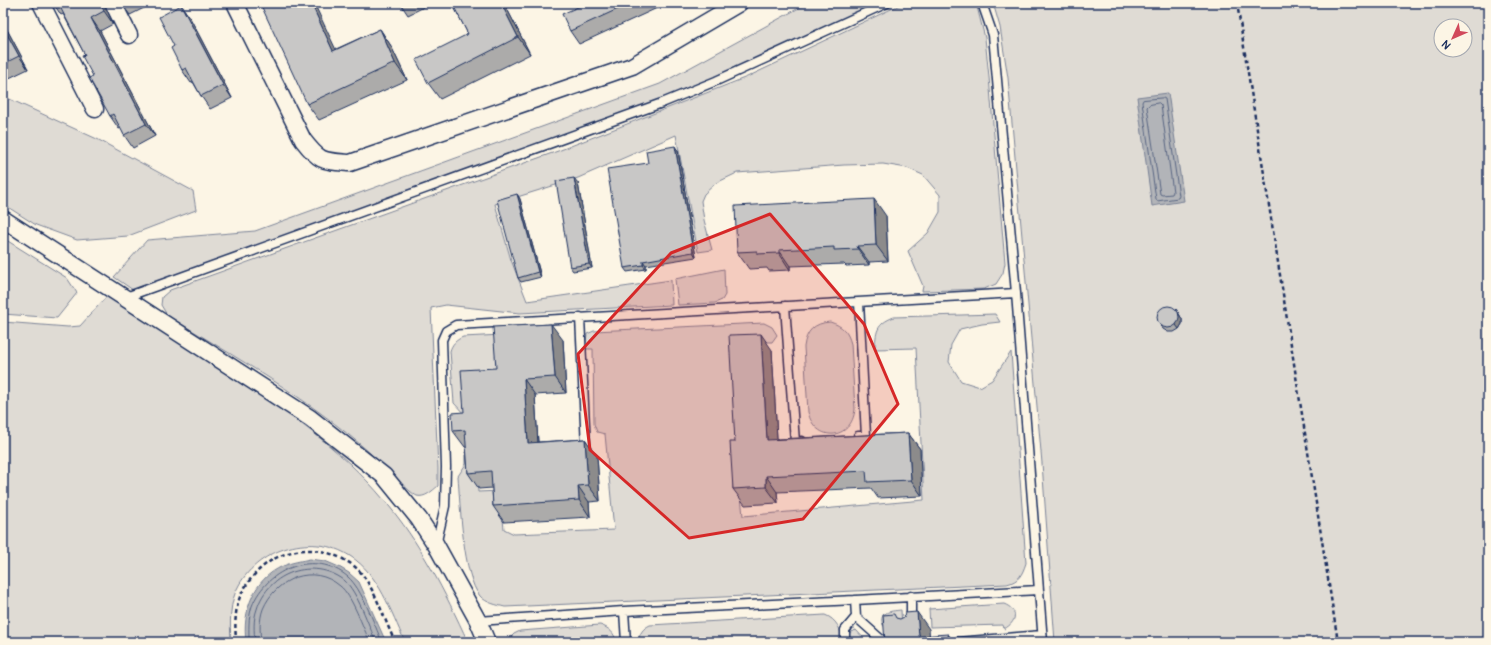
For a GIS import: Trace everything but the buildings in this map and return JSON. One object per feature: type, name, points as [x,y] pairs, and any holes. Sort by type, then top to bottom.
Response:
[{"type":"street","points":[[41,3],[95,109]]},
{"type":"street","points":[[113,3],[130,35]]},
{"type":"street","points":[[235,3],[302,140],[314,154],[326,161],[350,163],[632,66],[739,3]]},
{"type":"street","points":[[3,219],[310,418],[384,476],[419,519],[436,545],[478,621],[487,642]]},
{"type":"lane","points":[[126,298],[662,103],[722,78],[887,3]]},
{"type":"lane","points":[[957,642],[1043,639],[1016,293],[993,35],[982,3]]},
{"type":"lane","points":[[436,545],[445,506],[446,467],[442,340],[446,330],[456,324],[1016,293]]},
{"type":"lane","points":[[850,437],[866,436],[859,302]]},
{"type":"lane","points":[[785,306],[795,442],[811,440]]},
{"type":"lane","points":[[571,448],[586,447],[580,318]]},
{"type":"lane","points":[[478,621],[624,611],[1039,590]]},
{"type":"lane","points":[[911,596],[911,630]]},
{"type":"lane","points":[[845,642],[845,630],[856,617],[855,600]]},
{"type":"lane","points":[[624,611],[626,642]]},
{"type":"lane","points":[[856,617],[884,642]]},
{"type":"path","points":[[1237,3],[1338,642]]},
{"type":"path","points":[[236,642],[235,622],[237,604],[243,589],[255,573],[266,563],[282,554],[300,550],[324,551],[345,559],[361,573],[373,592],[395,642]]},
{"type":"highlighted area","points":[[770,214],[864,324],[898,404],[803,519],[689,538],[590,450],[578,354],[671,253]]},
{"type":"shaded area","points":[[808,3],[878,3],[661,100],[264,244],[133,290],[114,277],[147,240],[255,231],[660,84]]},
{"type":"shaded area","points":[[904,3],[976,3],[985,38],[1005,263],[1003,273],[996,284],[984,289],[922,291],[923,286],[908,251],[928,233],[940,212],[940,195],[923,175],[907,168],[883,164],[844,165],[737,173],[716,183],[704,194],[701,201],[704,220],[712,250],[698,252],[676,135],[578,178],[495,204],[511,260],[527,301],[671,280],[672,305],[520,313],[446,305],[431,308],[438,486],[423,496],[417,496],[414,494],[347,433],[322,414],[272,380],[167,315],[161,305],[162,297],[170,290],[558,151],[747,77]]},
{"type":"shaded area","points":[[993,3],[1488,3],[1488,642],[1055,642],[1042,463],[1008,78],[1000,27]]},
{"type":"shaded area","points":[[3,96],[97,139],[193,191],[196,210],[128,236],[77,240],[36,225],[3,204]]},
{"type":"shaded area","points":[[3,238],[67,278],[77,293],[57,318],[3,314]]},
{"type":"shaded area","points":[[724,269],[725,295],[722,300],[715,303],[678,305],[675,279]]},
{"type":"shaded area","points":[[108,295],[290,415],[349,463],[384,500],[409,533],[441,586],[468,642],[405,642],[383,594],[369,573],[360,564],[350,556],[335,549],[320,545],[304,545],[288,548],[274,553],[260,561],[248,572],[239,585],[233,598],[230,620],[231,642],[3,642],[3,322],[68,327],[80,326]]},
{"type":"shaded area","points":[[995,314],[1000,322],[960,329],[951,345],[949,362],[961,381],[980,387],[992,380],[1011,352],[1026,563],[1021,574],[1014,581],[1007,584],[505,607],[485,600],[480,596],[474,586],[463,539],[458,476],[466,464],[466,449],[476,448],[478,492],[500,491],[504,529],[514,534],[614,530],[605,434],[597,432],[594,424],[593,349],[585,349],[587,334],[594,331],[764,323],[772,327],[777,335],[772,342],[736,342],[737,457],[743,516],[924,500],[916,348],[875,349],[878,329],[894,317]]},
{"type":"shaded area","points":[[830,322],[838,325],[844,330],[851,344],[855,409],[852,420],[847,427],[841,432],[833,434],[825,433],[818,429],[812,422],[808,412],[804,347],[809,332],[815,326]]},
{"type":"shaded area","points":[[502,335],[505,384],[465,415],[454,403],[450,351],[452,346],[458,339],[463,337]]},
{"type":"shaded area","points":[[1004,604],[1012,609],[1014,613],[1014,620],[1004,629],[1003,625],[930,627],[929,609]]},
{"type":"shaded area","points":[[901,610],[902,629],[889,629],[884,627],[882,618],[885,614],[888,612]]},
{"type":"shaded area","points":[[825,615],[832,619],[840,629],[842,642],[638,642],[642,632],[650,625]]},
{"type":"shaded area","points":[[600,625],[611,631],[616,642],[506,642],[514,634],[520,631]]},
{"type":"shaded area","points":[[856,630],[867,642],[848,642],[848,633]]},
{"type":"water","points":[[1168,93],[1184,201],[1152,206],[1137,97]]},
{"type":"water","points":[[310,559],[325,561],[339,567],[359,582],[386,642],[246,642],[245,631],[248,608],[257,588],[264,579],[283,566]]}]
